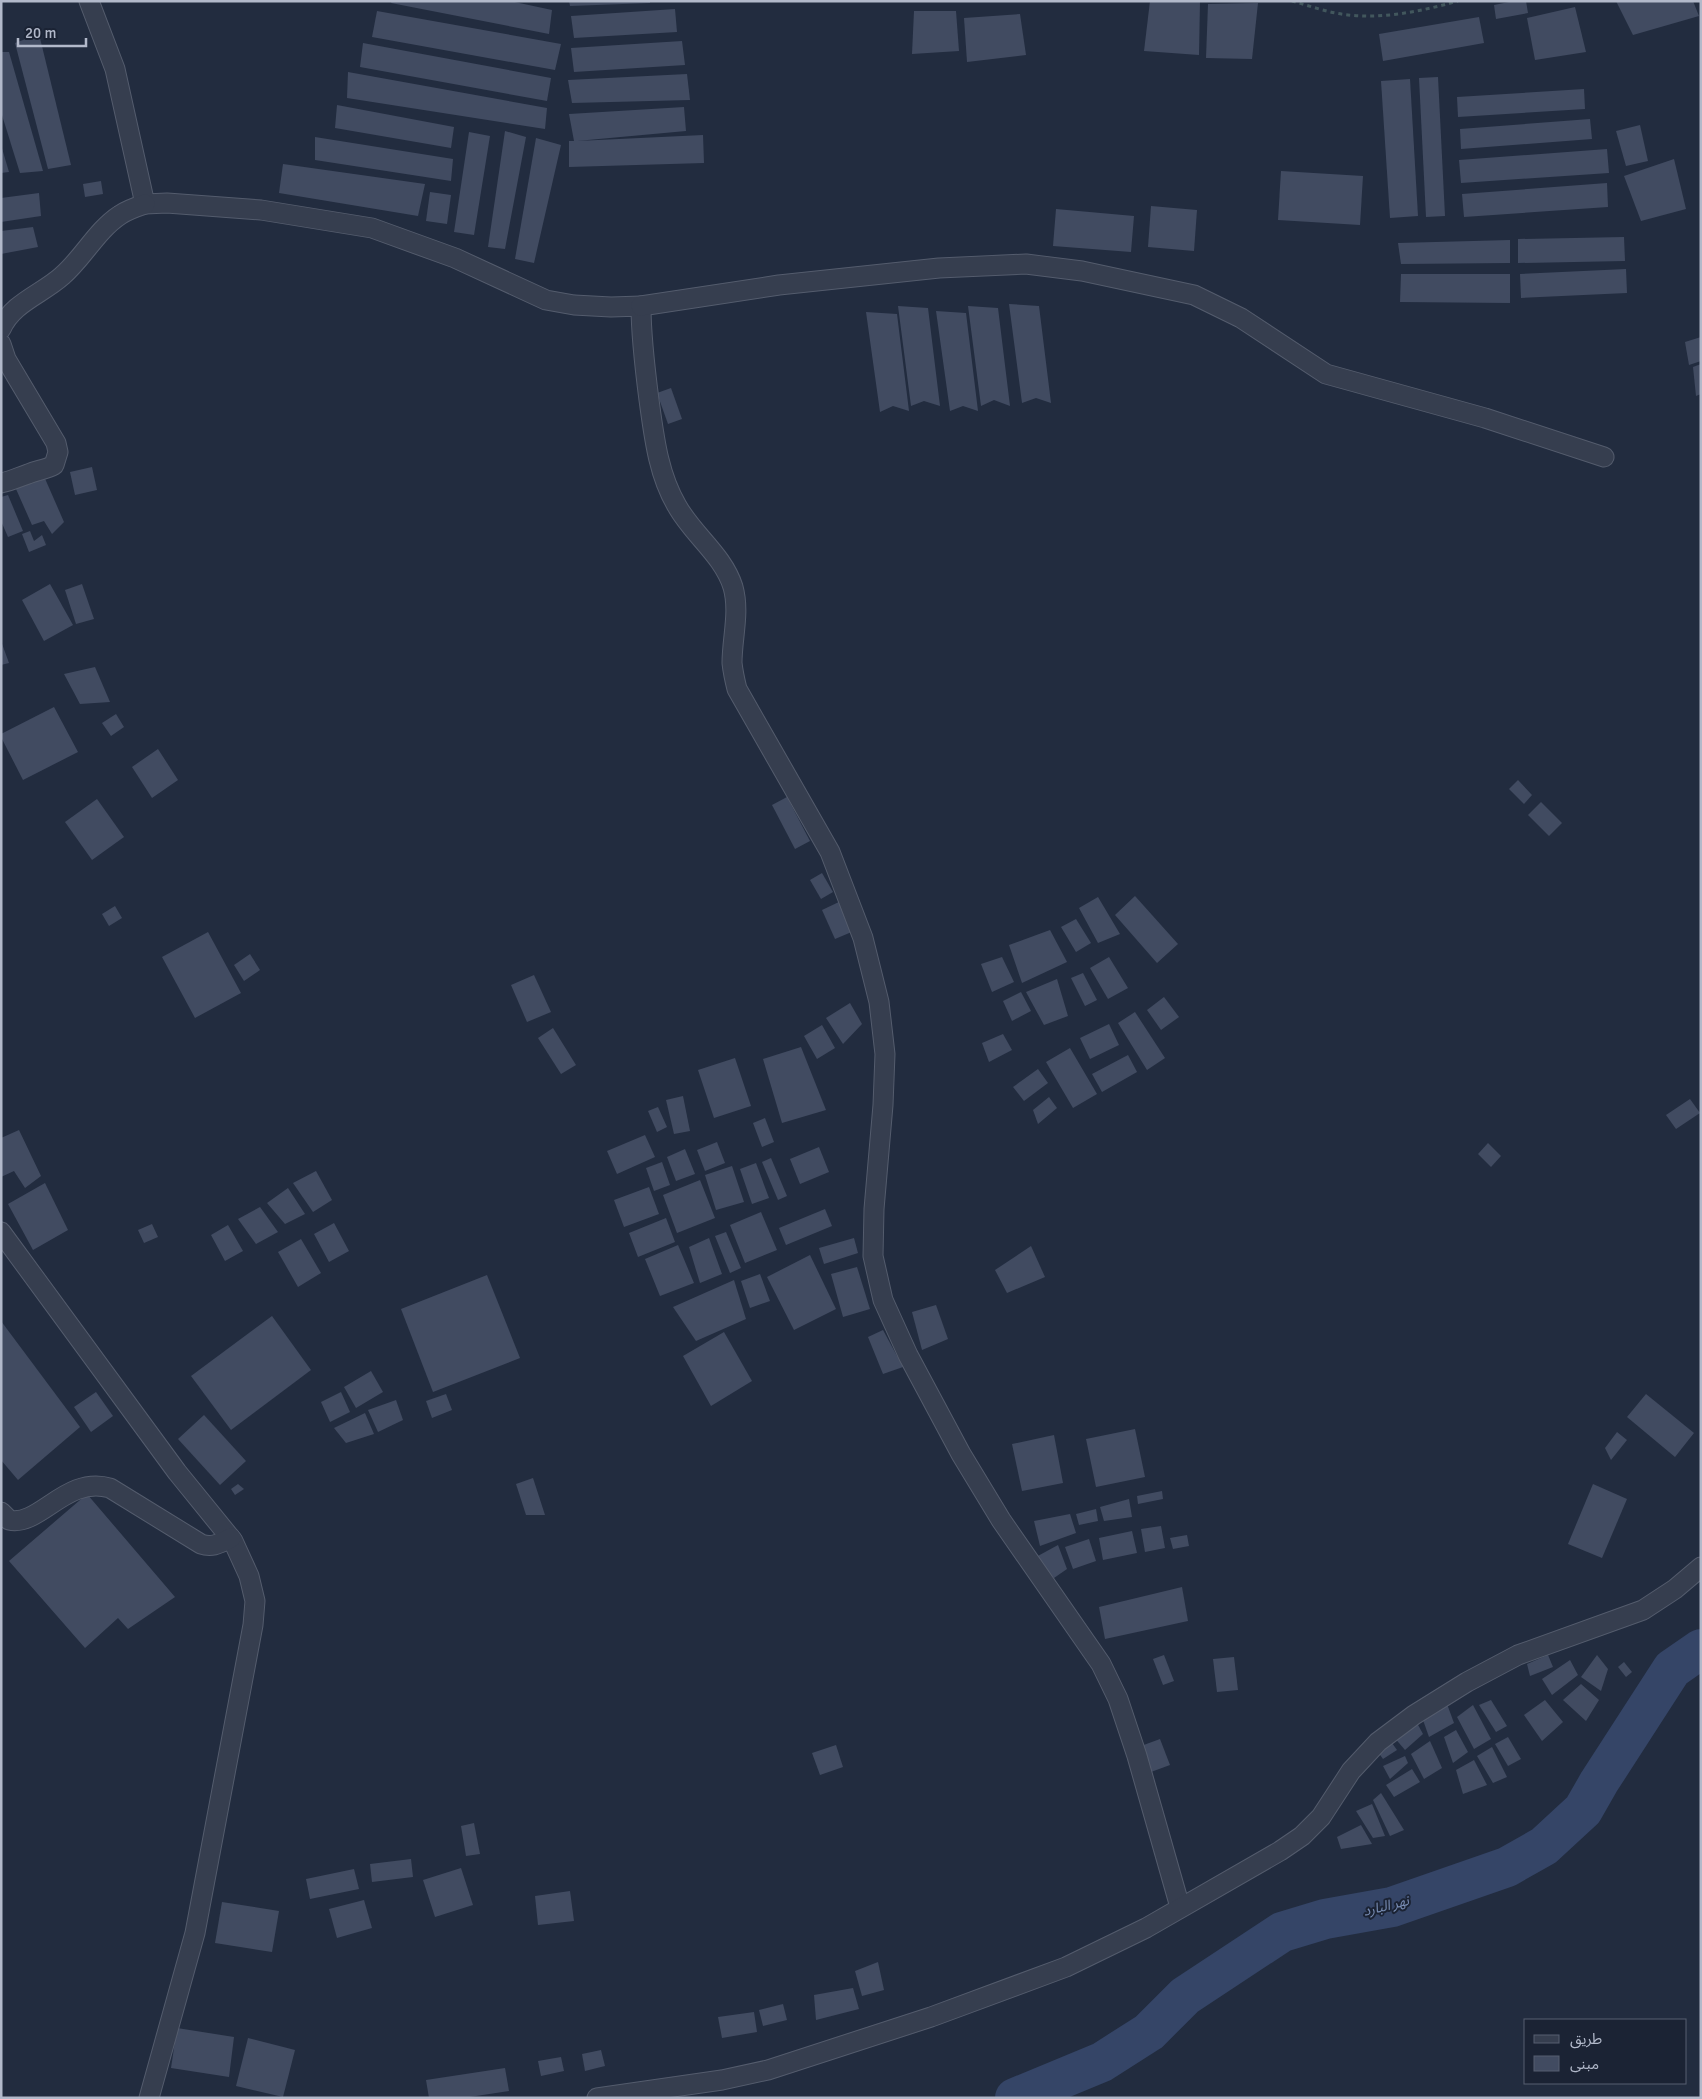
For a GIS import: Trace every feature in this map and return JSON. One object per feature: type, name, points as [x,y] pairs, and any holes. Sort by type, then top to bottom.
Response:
[{"type":"street","points":[[89,1],[115,69],[144,204]]},
{"type":"street","points":[[1,328],[12,311],[63,276],[107,226],[120,215],[144,204],[167,203],[261,210],[372,228],[455,258],[546,300],[574,305],[642,306],[779,285],[939,268],[1026,264],[1082,271],[1194,295],[1241,318],[1326,374],[1485,418],[1604,456]]},
{"type":"street","points":[[642,306],[641,332],[656,449],[666,484],[677,506],[721,562],[733,587],[736,611],[732,664],[737,689],[830,852],[864,938],[878,1002],[885,1054],[883,1105],[874,1209],[873,1256],[883,1300],[908,1355],[962,1454],[1002,1520],[1101,1664],[1118,1699],[1129,1732],[1180,1908]]},
{"type":"street","points":[[1,344],[6,359],[51,433],[58,452],[54,465],[44,470],[1,483]]},
{"type":"street","points":[[1,1232],[177,1472],[231,1538],[249,1576],[255,1601],[253,1625],[195,1933],[149,2098]]},
{"type":"street","points":[[1,1512],[9,1520],[23,1521],[82,1487],[97,1484],[110,1488],[201,1544],[208,1546],[217,1545],[231,1538]]},
{"type":"street","points":[[597,2098],[722,2080],[768,2070],[930,2017],[1066,1967],[1146,1928],[1280,1851],[1302,1836],[1321,1817],[1351,1771],[1378,1742],[1414,1715],[1467,1682],[1518,1655],[1643,1610],[1675,1589],[1701,1567]]},
{"type":"path","points":[[1292,1],[1346,15],[1377,17],[1412,12],[1458,1]]},
{"type":"building","points":[[392,1],[510,1],[552,10],[549,34],[391,3]]},
{"type":"building","points":[[569,1],[650,1],[650,3],[570,6]]},
{"type":"building","points":[[1150,1],[1200,1],[1199,55],[1144,51]]},
{"type":"building","points":[[1526,1],[1528,13],[1496,19],[1494,5]]},
{"type":"building","points":[[1616,1],[1693,1],[1699,16],[1633,35]]},
{"type":"building","points":[[1258,3],[1252,59],[1206,58],[1208,4]]},
{"type":"building","points":[[1575,7],[1586,52],[1535,60],[1527,18]]},
{"type":"building","points":[[675,9],[677,32],[574,38],[571,16]]},
{"type":"building","points":[[377,11],[561,44],[555,70],[372,37]]},
{"type":"building","points":[[914,11],[956,11],[959,51],[912,54]]},
{"type":"building","points":[[1020,14],[1026,55],[967,62],[964,18]]},
{"type":"building","points":[[1479,17],[1484,43],[1383,61],[1379,34]]},
{"type":"building","points":[[39,34],[71,165],[48,169],[15,43]]},
{"type":"building","points":[[682,41],[685,65],[574,72],[571,48]]},
{"type":"building","points":[[363,43],[551,78],[547,101],[360,67]]},
{"type":"building","points":[[1,52],[9,52],[43,171],[20,173],[1,112]]},
{"type":"building","points":[[348,72],[547,108],[545,129],[347,98]]},
{"type":"building","points":[[687,74],[690,100],[572,103],[568,80]]},
{"type":"building","points":[[1438,77],[1445,216],[1426,217],[1419,78]]},
{"type":"building","points":[[1410,79],[1418,216],[1390,218],[1381,81]]},
{"type":"building","points":[[1584,89],[1585,109],[1458,117],[1457,97]]},
{"type":"building","points":[[337,105],[454,127],[451,148],[335,128]]},
{"type":"building","points":[[684,107],[686,131],[577,141],[703,135],[704,163],[569,167],[569,141],[574,141],[569,114]]},
{"type":"building","points":[[1590,119],[1592,139],[1461,149],[1460,129]]},
{"type":"building","points":[[1640,125],[1648,161],[1626,166],[1616,131]]},
{"type":"building","points":[[505,131],[526,137],[505,249],[488,247]]},
{"type":"building","points":[[469,132],[490,136],[474,235],[454,232]]},
{"type":"building","points":[[315,137],[453,159],[451,181],[315,160]]},
{"type":"building","points":[[536,138],[561,145],[534,263],[515,259]]},
{"type":"building","points":[[1,145],[9,172],[1,173]]},
{"type":"building","points":[[1607,149],[1609,173],[1461,183],[1459,160]]},
{"type":"building","points":[[1674,159],[1686,209],[1641,221],[1624,176]]},
{"type":"building","points":[[283,164],[425,184],[418,216],[279,193]]},
{"type":"building","points":[[1281,171],[1363,176],[1360,225],[1278,220]]},
{"type":"building","points":[[101,181],[103,194],[85,197],[83,184]]},
{"type":"building","points":[[1607,183],[1608,207],[1464,217],[1462,194]]},
{"type":"building","points":[[430,192],[451,195],[447,224],[426,221]]},
{"type":"building","points":[[39,193],[41,216],[1,222],[1,198]]},
{"type":"building","points":[[1151,206],[1197,210],[1194,251],[1148,247]]},
{"type":"building","points":[[1056,209],[1134,216],[1131,252],[1053,246]]},
{"type":"building","points":[[33,227],[38,247],[1,254],[1,231]]},
{"type":"building","points":[[1624,237],[1625,261],[1518,263],[1518,239]]},
{"type":"building","points":[[1510,240],[1510,263],[1401,264],[1398,243]]},
{"type":"building","points":[[1626,269],[1627,293],[1521,298],[1520,274]]},
{"type":"building","points":[[1401,274],[1510,274],[1510,303],[1400,302]]},
{"type":"building","points":[[1009,304],[1039,306],[1051,403],[1036,398],[1022,403]]},
{"type":"building","points":[[898,306],[928,308],[940,406],[924,401],[911,406]]},
{"type":"building","points":[[968,306],[998,308],[1010,406],[994,400],[981,406]]},
{"type":"building","points":[[936,311],[966,313],[978,411],[963,406],[950,411]]},
{"type":"building","points":[[866,312],[897,314],[909,411],[893,406],[880,412]]},
{"type":"building","points":[[1701,337],[1701,361],[1689,365],[1685,342]]},
{"type":"building","points":[[1701,364],[1701,394],[1696,396],[1693,367]]},
{"type":"building","points":[[671,388],[682,419],[668,424],[657,393]]},
{"type":"building","points":[[92,467],[97,490],[75,495],[70,472]]},
{"type":"building","points":[[43,474],[64,522],[52,534],[44,521],[32,525],[16,489]]},
{"type":"building","points":[[8,495],[23,531],[8,537],[1,521],[1,497]]},
{"type":"building","points":[[30,531],[34,541],[42,535],[46,545],[29,552],[22,534]]},
{"type":"building","points":[[50,584],[73,625],[44,641],[22,600]]},
{"type":"building","points":[[82,584],[94,619],[76,624],[65,590]]},
{"type":"building","points":[[1,641],[9,663],[1,665]]},
{"type":"building","points":[[95,667],[110,702],[80,704],[64,674]]},
{"type":"building","points":[[54,707],[78,752],[23,780],[1,734]]},
{"type":"building","points":[[116,714],[124,727],[111,736],[102,723]]},
{"type":"building","points":[[158,749],[178,780],[152,798],[132,767]]},
{"type":"building","points":[[1518,780],[1532,795],[1524,804],[1509,789]]},
{"type":"building","points":[[787,797],[810,841],[795,849],[772,805]]},
{"type":"building","points":[[97,799],[124,837],[92,860],[65,822]]},
{"type":"building","points":[[1541,802],[1562,823],[1549,836],[1528,815]]},
{"type":"building","points":[[822,873],[833,892],[821,899],[810,880]]},
{"type":"building","points":[[1135,896],[1178,944],[1157,963],[1115,915]]},
{"type":"building","points":[[1098,897],[1120,934],[1098,943],[1079,908]]},
{"type":"building","points":[[841,901],[854,931],[835,939],[822,910]]},
{"type":"building","points":[[115,906],[122,918],[109,926],[102,914]]},
{"type":"building","points":[[1076,919],[1091,943],[1076,952],[1061,927]]},
{"type":"building","points":[[1050,930],[1067,962],[1022,983],[1009,945]]},
{"type":"building","points":[[208,932],[241,993],[195,1018],[162,957]]},
{"type":"building","points":[[250,954],[260,970],[244,981],[234,965]]},
{"type":"building","points":[[1002,957],[1014,982],[992,992],[981,964]]},
{"type":"building","points":[[1109,957],[1128,988],[1108,999],[1090,968]]},
{"type":"building","points":[[1083,973],[1097,1000],[1085,1006],[1071,978]]},
{"type":"building","points":[[534,975],[551,1012],[527,1022],[511,985]]},
{"type":"building","points":[[1057,979],[1068,1016],[1044,1025],[1026,992]]},
{"type":"building","points":[[1021,992],[1031,1011],[1012,1021],[1003,1001]]},
{"type":"building","points":[[1164,997],[1179,1017],[1161,1030],[1147,1010]]},
{"type":"building","points":[[850,1003],[862,1024],[843,1044],[826,1018]]},
{"type":"building","points":[[1135,1012],[1165,1058],[1147,1070],[1118,1023]]},
{"type":"building","points":[[1109,1024],[1119,1045],[1090,1059],[1080,1038]]},
{"type":"building","points":[[822,1025],[835,1048],[817,1059],[804,1036]]},
{"type":"building","points":[[553,1028],[576,1065],[561,1074],[538,1038]]},
{"type":"building","points":[[1003,1034],[1012,1050],[989,1062],[982,1043]]},
{"type":"building","points":[[801,1047],[826,1110],[782,1123],[763,1059]]},
{"type":"building","points":[[1070,1048],[1097,1094],[1073,1108],[1046,1062]]},
{"type":"building","points":[[1128,1055],[1137,1072],[1102,1092],[1092,1074]]},
{"type":"building","points":[[735,1058],[751,1106],[714,1118],[698,1070]]},
{"type":"building","points":[[1038,1069],[1048,1083],[1024,1101],[1013,1087]]},
{"type":"building","points":[[683,1096],[690,1131],[674,1134],[666,1100]]},
{"type":"building","points":[[1049,1097],[1057,1108],[1038,1124],[1033,1110]]},
{"type":"building","points":[[1690,1099],[1700,1113],[1676,1129],[1666,1115]]},
{"type":"building","points":[[658,1107],[667,1127],[657,1132],[648,1111]]},
{"type":"building","points":[[765,1118],[774,1142],[762,1147],[753,1123]]},
{"type":"building","points":[[19,1130],[41,1176],[25,1188],[14,1171],[1,1177],[1,1138]]},
{"type":"building","points":[[645,1135],[655,1157],[617,1174],[607,1151]]},
{"type":"building","points":[[717,1142],[725,1163],[705,1171],[697,1150]]},
{"type":"building","points":[[1488,1143],[1501,1156],[1491,1167],[1478,1154]]},
{"type":"building","points":[[819,1147],[829,1172],[800,1184],[790,1159]]},
{"type":"building","points":[[685,1149],[695,1174],[676,1181],[667,1157]]},
{"type":"building","points":[[771,1158],[787,1196],[778,1200],[762,1162]]},
{"type":"building","points":[[662,1162],[670,1185],[654,1191],[646,1168]]},
{"type":"building","points":[[756,1163],[769,1198],[752,1204],[740,1169]]},
{"type":"building","points":[[732,1166],[744,1202],[716,1210],[705,1175]]},
{"type":"building","points":[[316,1171],[332,1200],[313,1212],[293,1183]]},
{"type":"building","points":[[700,1180],[715,1218],[677,1233],[663,1195]]},
{"type":"building","points":[[45,1183],[68,1230],[33,1250],[8,1204]]},
{"type":"building","points":[[649,1187],[659,1214],[624,1227],[614,1200]]},
{"type":"building","points":[[288,1188],[305,1214],[285,1224],[267,1203]]},
{"type":"building","points":[[260,1207],[278,1232],[256,1244],[238,1219]]},
{"type":"building","points":[[825,1209],[832,1226],[786,1245],[779,1228]]},
{"type":"building","points":[[761,1212],[777,1250],[745,1263],[730,1225]]},
{"type":"building","points":[[666,1218],[675,1242],[638,1257],[629,1233]]},
{"type":"building","points":[[334,1223],[349,1251],[329,1262],[314,1234]]},
{"type":"building","points":[[152,1224],[158,1237],[144,1243],[138,1230]]},
{"type":"building","points":[[228,1225],[243,1251],[225,1261],[211,1235]]},
{"type":"building","points":[[726,1232],[741,1268],[730,1273],[715,1236]]},
{"type":"building","points":[[709,1238],[722,1274],[700,1283],[689,1247]]},
{"type":"building","points":[[854,1238],[858,1253],[824,1264],[819,1248]]},
{"type":"building","points":[[301,1239],[321,1273],[298,1287],[278,1252]]},
{"type":"building","points":[[678,1245],[694,1283],[660,1296],[645,1259]]},
{"type":"building","points":[[1031,1246],[1045,1277],[1007,1293],[995,1270]]},
{"type":"building","points":[[810,1255],[836,1309],[794,1330],[767,1277]]},
{"type":"building","points":[[857,1267],[870,1309],[843,1317],[831,1274]]},
{"type":"building","points":[[760,1274],[770,1301],[750,1308],[741,1281]]},
{"type":"building","points":[[487,1275],[520,1358],[433,1392],[401,1309]]},
{"type":"building","points":[[734,1280],[746,1319],[696,1341],[673,1307]]},
{"type":"building","points":[[936,1305],[948,1339],[922,1350],[912,1312]]},
{"type":"building","points":[[272,1316],[311,1370],[231,1430],[191,1376]]},
{"type":"building","points":[[1,1321],[80,1427],[18,1480],[1,1460]]},
{"type":"building","points":[[883,1330],[903,1367],[883,1374],[868,1337]]},
{"type":"building","points":[[724,1332],[752,1381],[711,1406],[683,1356]]},
{"type":"building","points":[[371,1371],[383,1392],[356,1408],[344,1387]]},
{"type":"building","points":[[96,1392],[113,1416],[91,1432],[74,1407]]},
{"type":"building","points":[[341,1392],[350,1412],[330,1422],[321,1402]]},
{"type":"building","points":[[446,1394],[452,1410],[432,1418],[426,1401]]},
{"type":"building","points":[[1646,1394],[1694,1433],[1675,1457],[1627,1417]]},
{"type":"building","points":[[396,1400],[403,1420],[378,1432],[368,1410]]},
{"type":"building","points":[[365,1413],[374,1434],[346,1443],[334,1428]]},
{"type":"building","points":[[204,1415],[246,1461],[220,1485],[178,1439]]},
{"type":"building","points":[[1135,1429],[1145,1477],[1096,1487],[1086,1439]]},
{"type":"building","points":[[1617,1432],[1627,1440],[1611,1460],[1605,1448]]},
{"type":"building","points":[[1054,1435],[1063,1483],[1022,1491],[1012,1444]]},
{"type":"building","points":[[533,1478],[545,1515],[526,1515],[516,1484]]},
{"type":"building","points":[[238,1484],[244,1489],[235,1495],[231,1489]]},
{"type":"building","points":[[1593,1484],[1627,1499],[1602,1558],[1568,1544]]},
{"type":"building","points":[[1162,1491],[1163,1499],[1138,1504],[1137,1496]]},
{"type":"building","points":[[87,1494],[175,1597],[128,1629],[118,1618],[85,1648],[9,1561]]},
{"type":"building","points":[[1129,1499],[1132,1517],[1104,1521],[1100,1507]]},
{"type":"building","points":[[1096,1509],[1098,1521],[1079,1525],[1076,1514]]},
{"type":"building","points":[[1070,1514],[1076,1533],[1040,1546],[1034,1521]]},
{"type":"building","points":[[1161,1526],[1165,1548],[1145,1552],[1141,1529]]},
{"type":"building","points":[[1132,1531],[1137,1553],[1103,1560],[1099,1538]]},
{"type":"building","points":[[1187,1535],[1189,1546],[1173,1549],[1170,1538]]},
{"type":"building","points":[[1089,1539],[1096,1561],[1073,1569],[1065,1547]]},
{"type":"building","points":[[1058,1545],[1067,1569],[1054,1578],[1036,1557]]},
{"type":"building","points":[[1182,1587],[1188,1621],[1105,1639],[1099,1607]]},
{"type":"building","points":[[1164,1655],[1174,1681],[1163,1685],[1153,1659]]},
{"type":"building","points":[[1548,1655],[1553,1667],[1530,1676],[1527,1664]]},
{"type":"building","points":[[1597,1655],[1608,1669],[1601,1691],[1581,1677]]},
{"type":"building","points":[[1234,1657],[1238,1690],[1217,1692],[1213,1659]]},
{"type":"building","points":[[1570,1660],[1578,1675],[1552,1695],[1542,1679]]},
{"type":"building","points":[[1624,1662],[1632,1672],[1626,1677],[1618,1667]]},
{"type":"building","points":[[1581,1684],[1599,1700],[1586,1721],[1563,1700]]},
{"type":"building","points":[[1491,1700],[1507,1726],[1496,1732],[1479,1705]]},
{"type":"building","points":[[1545,1700],[1563,1722],[1542,1741],[1524,1715]]},
{"type":"building","points":[[1447,1704],[1454,1723],[1429,1737],[1423,1720]]},
{"type":"building","points":[[1473,1705],[1491,1739],[1474,1749],[1457,1717]]},
{"type":"building","points":[[1417,1723],[1423,1734],[1405,1750],[1393,1736]]},
{"type":"building","points":[[1456,1730],[1468,1752],[1453,1763],[1444,1737]]},
{"type":"building","points":[[1508,1737],[1521,1759],[1508,1766],[1495,1744]]},
{"type":"building","points":[[1160,1739],[1170,1765],[1151,1772],[1141,1746]]},
{"type":"building","points":[[1430,1741],[1442,1768],[1424,1779],[1411,1754]]},
{"type":"building","points":[[1392,1743],[1397,1750],[1383,1759],[1378,1752]]},
{"type":"building","points":[[836,1745],[843,1767],[820,1775],[812,1753]]},
{"type":"building","points":[[1492,1747],[1507,1777],[1493,1783],[1477,1756]]},
{"type":"building","points":[[1405,1756],[1408,1763],[1390,1779],[1383,1766]]},
{"type":"building","points":[[1474,1760],[1487,1785],[1463,1794],[1456,1770]]},
{"type":"building","points":[[1412,1769],[1420,1782],[1394,1797],[1386,1785]]},
{"type":"building","points":[[1381,1793],[1404,1830],[1390,1836],[1373,1800]]},
{"type":"building","points":[[1372,1804],[1385,1836],[1373,1838],[1356,1811]]},
{"type":"building","points":[[474,1823],[480,1854],[466,1856],[461,1826]]},
{"type":"building","points":[[1361,1825],[1372,1844],[1341,1849],[1337,1837]]},
{"type":"building","points":[[411,1859],[413,1877],[372,1882],[370,1864]]},
{"type":"building","points":[[461,1868],[473,1905],[435,1917],[423,1880]]},
{"type":"building","points":[[354,1869],[359,1889],[310,1899],[306,1879]]},
{"type":"building","points":[[570,1891],[574,1921],[538,1925],[535,1896]]},
{"type":"building","points":[[364,1900],[372,1928],[337,1938],[329,1909]]},
{"type":"building","points":[[222,1902],[279,1911],[272,1952],[215,1943]]},
{"type":"building","points":[[878,1962],[884,1990],[862,1996],[855,1971]]},
{"type":"building","points":[[853,1988],[859,2009],[816,2020],[814,1995]]},
{"type":"building","points":[[783,2004],[787,2020],[763,2026],[759,2010]]},
{"type":"building","points":[[754,2012],[757,2032],[722,2038],[718,2017]]},
{"type":"building","points":[[177,2028],[234,2037],[229,2077],[171,2068]]},
{"type":"building","points":[[248,2038],[295,2050],[283,2097],[236,2086]]},
{"type":"building","points":[[601,2050],[605,2066],[585,2071],[582,2054]]},
{"type":"building","points":[[561,2057],[564,2071],[541,2076],[538,2061]]},
{"type":"building","points":[[505,2068],[509,2091],[463,2098],[429,2098],[426,2080]]},
{"type":"waterway","name":"نهر البارد","points":[[1015,2098],[1102,2062],[1149,2032],[1185,1996],[1282,1932],[1325,1919],[1392,1907],[1507,1867],[1544,1846],[1583,1810],[1672,1669],[1701,1649]]}]
